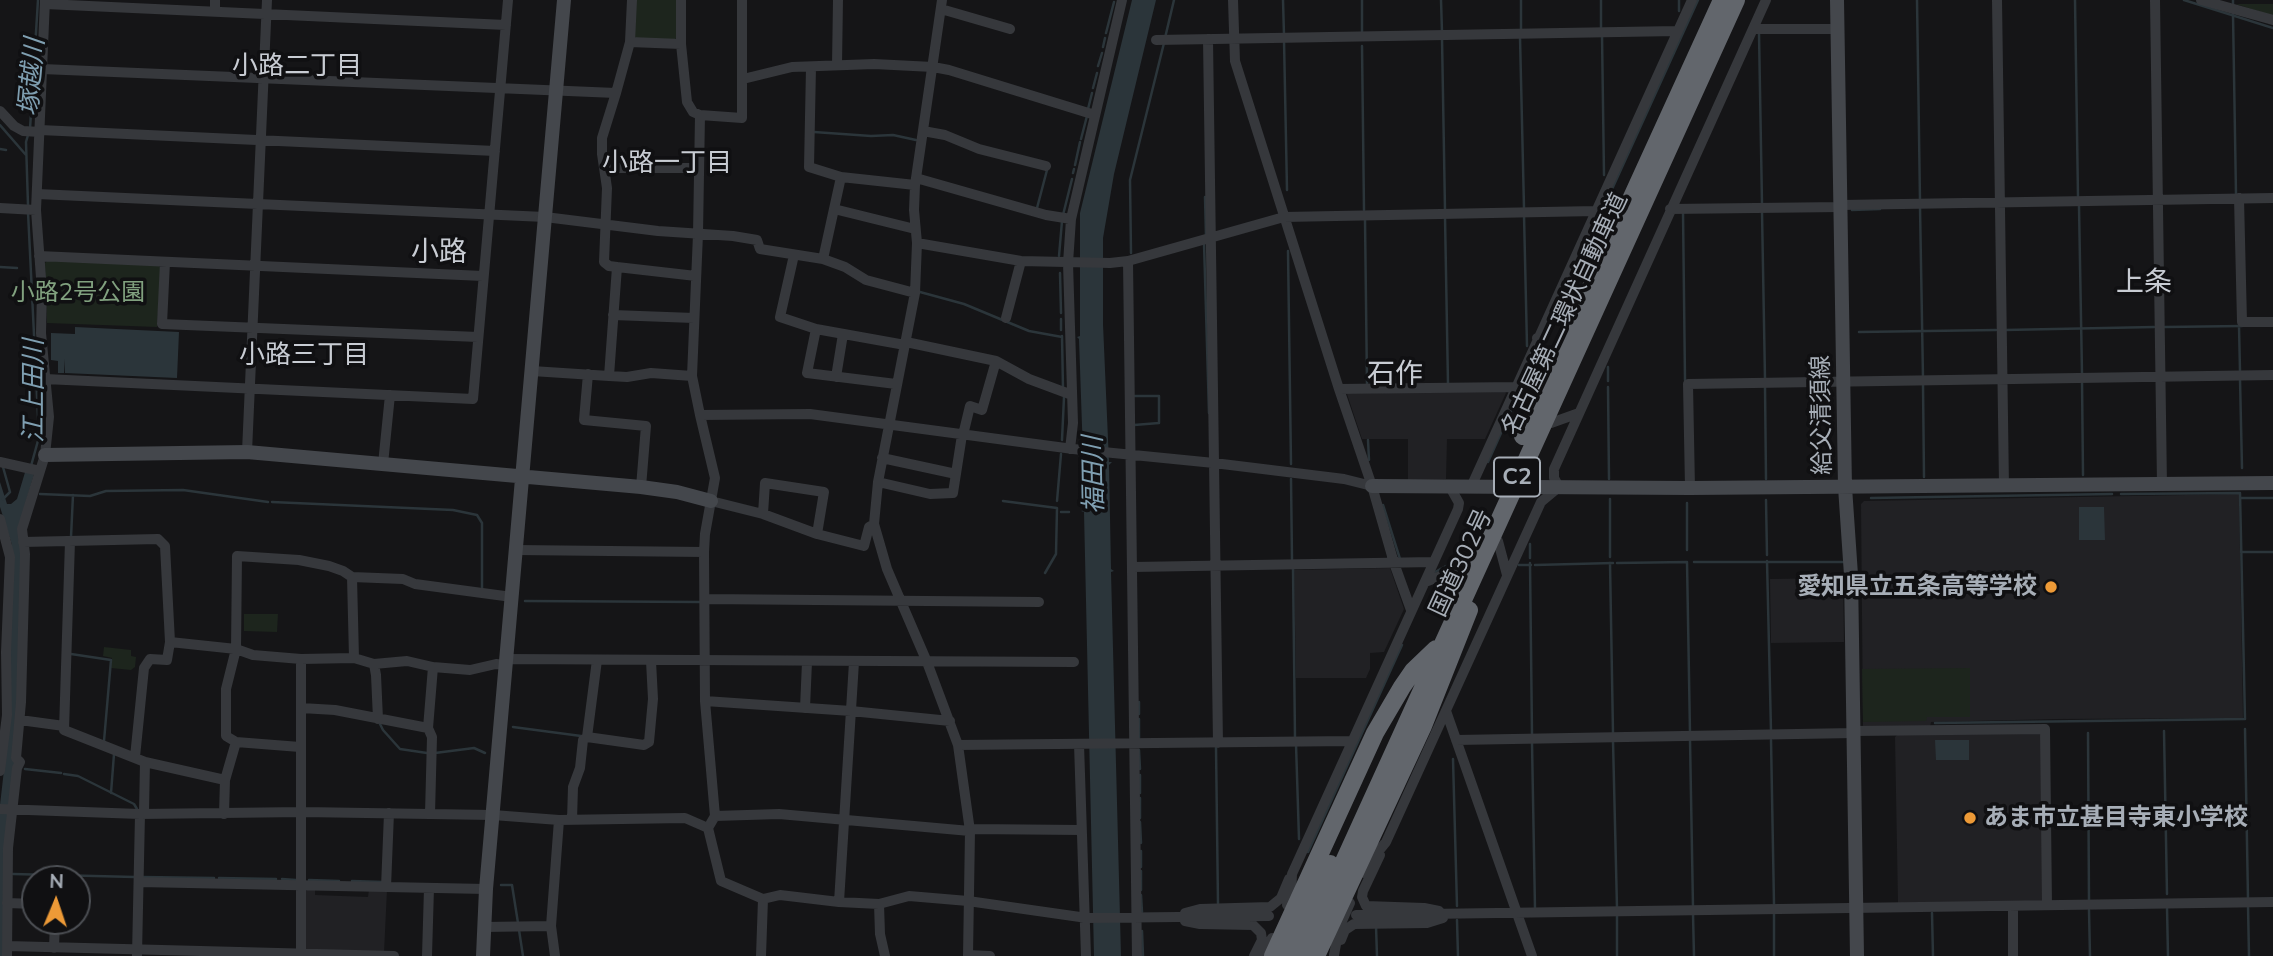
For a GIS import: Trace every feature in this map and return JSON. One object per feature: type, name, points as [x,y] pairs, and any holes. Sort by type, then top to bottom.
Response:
[{"type":"highway","name":"名古屋第二環状自動車道","points":[[1287,956],[1722,0]]},
{"type":"highway","name":"名古屋第二環状自動車道","points":[[1301,956],[1736,0]]},
{"type":"highway","name":"国道302号","points":[[1309,956],[1744,0]]},
{"type":"highway","points":[[1316,956],[1451,659],[1476,589]]},
{"type":"highway","points":[[1273,956],[1375,733],[1413,671],[1459,626]]},
{"type":"street","points":[[215,0],[215,12]]},
{"type":"street","points":[[247,452],[267,0]]},
{"type":"street","points":[[45,379],[473,399],[508,0]]},
{"type":"street","points":[[483,956],[492,815],[565,0]]},
{"type":"street","points":[[632,0],[630,42],[602,138],[607,188],[604,262],[610,266],[696,276]]},
{"type":"street","points":[[681,0],[681,44],[687,102],[693,112],[700,115],[742,118],[742,0]]},
{"type":"street","points":[[837,65],[838,0]]},
{"type":"street","points":[[1073,449],[1071,219],[1122,0]]},
{"type":"street","points":[[1233,0],[1235,61],[1411,610]]},
{"type":"street","points":[[1471,487],[1692,0]]},
{"type":"street","points":[[1559,487],[1554,478],[1554,469],[1766,0]]},
{"type":"street","name":"給父清須線","points":[[1837,0],[1845,487],[2273,483]]},
{"type":"street","points":[[1997,0],[2004,485]]},
{"type":"street","points":[[2155,0],[2162,484]]},
{"type":"street","points":[[2201,0],[2273,20]]},
{"type":"street","points":[[394,956],[137,953],[54,947],[7,951],[8,810],[20,762],[16,758],[20,720],[25,555],[22,529],[33,470],[45,455],[49,417],[39,256],[29,209],[37,194],[34,131],[45,2],[506,25]]},
{"type":"street","points":[[990,956],[968,956],[970,830],[958,745],[927,662],[887,569],[874,524],[882,458],[915,293],[915,182],[942,4],[1010,29]]},
{"type":"street","points":[[1753,29],[1839,29]]},
{"type":"street","points":[[1156,40],[1677,31]]},
{"type":"street","points":[[1208,39],[1218,743]]},
{"type":"street","points":[[630,42],[681,44]]},
{"type":"street","points":[[743,79],[792,67],[933,67],[1095,115]]},
{"type":"street","points":[[811,67],[809,167],[841,177],[915,182],[1071,219]]},
{"type":"street","points":[[41,69],[616,93]]},
{"type":"street","points":[[0,111],[14,126],[34,131],[495,151]]},
{"type":"street","points":[[700,115],[692,376],[715,471],[704,552],[705,701],[715,816],[708,828],[721,881],[763,899],[780,895],[878,904],[909,896],[968,901],[1085,918],[1269,916]]},
{"type":"street","points":[[923,131],[945,135],[979,149],[1046,166]]},
{"type":"street","points":[[604,168],[699,168]]},
{"type":"street","points":[[823,259],[841,177]]},
{"type":"street","points":[[37,194],[545,217],[757,240],[760,249],[823,259],[845,267],[866,280],[915,293]]},
{"type":"street","points":[[2239,198],[2242,322],[2273,322]]},
{"type":"street","points":[[1670,209],[2273,198]]},
{"type":"street","points":[[0,208],[29,209]]},
{"type":"street","points":[[834,208],[915,229]]},
{"type":"street","points":[[917,243],[1021,261],[1110,263],[1128,261],[1284,217],[1596,211]]},
{"type":"street","points":[[794,255],[780,317],[816,329],[996,361],[1029,379],[1072,395]]},
{"type":"street","points":[[39,256],[484,276]]},
{"type":"street","points":[[1006,318],[1021,261]]},
{"type":"street","points":[[1128,261],[1137,956]]},
{"type":"street","points":[[165,262],[163,324],[478,337]]},
{"type":"street","points":[[608,376],[617,267]]},
{"type":"street","points":[[613,315],[694,318]]},
{"type":"street","points":[[816,329],[807,373],[896,384]]},
{"type":"street","points":[[836,377],[843,334]]},
{"type":"street","points":[[1537,338],[1559,406]]},
{"type":"street","points":[[878,482],[930,494],[953,493],[970,406],[982,410],[996,361]]},
{"type":"street","points":[[532,370],[627,377],[651,373],[692,376]]},
{"type":"street","points":[[588,374],[584,420],[646,426],[641,487]]},
{"type":"street","points":[[1690,488],[1688,384],[2273,375]]},
{"type":"street","points":[[1339,389],[1517,387]]},
{"type":"street","points":[[383,464],[390,395]]},
{"type":"street","points":[[1551,424],[1579,413]]},
{"type":"street","points":[[700,415],[810,414],[1073,449],[1344,479],[1372,486],[1845,487],[1851,575],[1857,956]]},
{"type":"street","points":[[45,455],[247,452],[641,487],[677,492],[763,514],[817,534],[864,546],[869,527],[874,524]]},
{"type":"street","points":[[882,458],[956,474]]},
{"type":"street","points":[[0,462],[33,470]]},
{"type":"street","points":[[763,514],[765,483],[824,492],[817,534]]},
{"type":"street","points":[[1171,917],[1200,909],[1270,907],[1280,898],[1459,503],[1450,487]]},
{"type":"street","points":[[1455,915],[1424,908],[1366,906],[1362,897],[1363,891],[1541,502],[1559,487]]},
{"type":"street","points":[[0,519],[10,557],[3,653],[7,715],[0,771]]},
{"type":"street","points":[[23,542],[158,539],[162,542],[166,552],[170,642],[167,660],[150,659],[144,668],[135,757]]},
{"type":"street","points":[[69,541],[64,730],[145,762],[225,780]]},
{"type":"street","points":[[1424,582],[1494,549],[1507,575]]},
{"type":"street","points":[[516,550],[704,552]]},
{"type":"street","points":[[300,747],[236,742],[226,736],[226,689],[236,649],[237,555],[299,560],[328,566],[352,577],[404,579],[415,584],[512,597]]},
{"type":"street","points":[[1133,567],[1434,562]]},
{"type":"street","points":[[352,577],[354,659]]},
{"type":"street","points":[[705,598],[1040,602]]},
{"type":"street","points":[[170,642],[236,649],[253,655],[354,659],[374,664],[407,661],[433,667],[470,670],[506,662],[597,660],[1073,662]]},
{"type":"street","points":[[301,659],[301,955]]},
{"type":"street","points":[[572,820],[573,787],[580,768],[583,740],[587,737],[597,660]]},
{"type":"street","points":[[587,737],[644,745],[649,742],[653,699],[651,661]]},
{"type":"street","points":[[805,708],[807,662]]},
{"type":"street","points":[[839,902],[854,662]]},
{"type":"street","points":[[374,664],[378,719]]},
{"type":"street","points":[[430,814],[432,737],[428,728],[433,667]]},
{"type":"street","points":[[705,701],[851,711],[950,722]]},
{"type":"street","points":[[301,708],[335,710],[428,728]]},
{"type":"street","points":[[1446,711],[1532,956]]},
{"type":"street","points":[[20,720],[64,726]]},
{"type":"street","points":[[1456,740],[2045,729],[2047,905]]},
{"type":"street","points":[[958,745],[1352,741]]},
{"type":"street","points":[[224,814],[225,780],[236,742]]},
{"type":"street","points":[[1080,745],[1086,956]]},
{"type":"street","points":[[137,953],[145,762]]},
{"type":"street","points":[[8,810],[224,814],[389,813],[492,815],[559,820],[685,818],[708,828]]},
{"type":"street","points":[[386,887],[389,813]]},
{"type":"street","points":[[715,816],[779,814],[970,830],[1081,830]]},
{"type":"street","points":[[555,956],[551,926],[559,820]]},
{"type":"street","points":[[1334,956],[1339,928],[1368,864],[1386,842]]},
{"type":"street","points":[[1256,956],[1267,948],[1291,897],[1292,874]]},
{"type":"street","points":[[139,882],[486,889]]},
{"type":"street","points":[[427,956],[429,888]]},
{"type":"street","points":[[761,956],[763,899]]},
{"type":"street","points":[[1356,915],[2273,902]]},
{"type":"street","points":[[7,903],[21,904]]},
{"type":"street","points":[[878,904],[880,934],[886,956]]},
{"type":"street","points":[[2012,906],[2013,956]]},
{"type":"street","points":[[1334,956],[1345,930],[1354,924],[1427,923],[1455,915]]},
{"type":"street","points":[[1171,917],[1200,924],[1253,925],[1261,933],[1262,940],[1256,956]]},
{"type":"street","points":[[484,927],[551,926]]},
{"type":"street","points":[[54,935],[54,947]]},
{"type":"shaded area","points":[[1504,390],[1506,393],[1485,439],[1447,439],[1446,479],[1408,480],[1408,439],[1362,439],[1347,394]]},
{"type":"shaded area","name":"愛知県立五条高等学校","points":[[2239,494],[2243,718],[2057,719],[1931,722],[1930,727],[1863,726],[1861,504],[1864,501]]},
{"type":"shaded area","points":[[1390,568],[1404,609],[1384,652],[1370,653],[1370,669],[1366,678],[1296,678],[1294,570]]},
{"type":"shaded area","points":[[1843,578],[1844,642],[1771,643],[1770,579]]},
{"type":"shaded area","name":"あま市立甚目寺東小学校","points":[[2039,733],[2042,736],[2044,900],[1898,903],[1895,737],[1898,734]]},
{"type":"shaded area","points":[[315,888],[315,895],[368,897],[369,889],[387,890],[384,953],[309,952],[304,948],[306,891]]},
{"type":"green space","points":[[635,0],[677,0],[677,37],[674,40],[636,38],[633,35]]},
{"type":"green space","points":[[2236,4],[2273,4],[2273,16]]},
{"type":"green space","name":"小路2号公園","points":[[48,260],[158,265],[161,268],[157,327],[47,323],[45,263]]},
{"type":"green space","points":[[244,614],[278,614],[277,632],[244,631]]},
{"type":"green space","points":[[104,647],[131,650],[131,656],[136,657],[135,667],[131,670],[111,668],[112,658],[103,656]]},
{"type":"green space","points":[[1970,668],[1970,717],[1863,722],[1862,669]]},
{"type":"water","name":"福田川","points":[[1132,0],[1156,0],[1114,174],[1103,238],[1103,324],[1109,462],[1112,462],[1109,465],[1111,569],[1114,571],[1111,572],[1121,956],[1094,956],[1084,512],[1081,511],[1084,510],[1084,484],[1077,337],[1080,336],[1080,213]]},
{"type":"water","points":[[75,327],[179,332],[177,378],[65,373],[65,359],[64,373],[58,373],[58,361],[51,360],[51,333],[75,334]]},
{"type":"water","points":[[26,469],[35,471],[18,529],[22,555],[19,699],[4,956],[0,956],[0,805],[10,717],[12,545],[0,507],[0,482],[7,504],[11,504],[17,499]]},
{"type":"water","points":[[2079,507],[2104,507],[2105,540],[2079,540]]},
{"type":"water","points":[[1935,740],[1969,740],[1969,760],[1936,760]]},
{"type":"waterway","name":"塚越川","points":[[30,129],[38,0]]},
{"type":"waterway","points":[[1165,38],[1174,0]]},
{"type":"waterway","points":[[1283,0],[1284,35]]},
{"type":"waterway","points":[[1362,0],[1362,34]]},
{"type":"waterway","points":[[1441,0],[1442,32]]},
{"type":"waterway","points":[[1521,0],[1521,30]]},
{"type":"waterway","points":[[1601,0],[1601,28]]},
{"type":"waterway","points":[[1679,0],[1679,11]]},
{"type":"waterway","points":[[1543,341],[1698,0]]},
{"type":"waterway","points":[[1917,0],[1920,200]]},
{"type":"waterway","points":[[2075,0],[2078,197]]},
{"type":"waterway","points":[[2184,0],[2273,28]]},
{"type":"waterway","points":[[1106,33],[1114,2]]},
{"type":"waterway","points":[[2233,14],[2236,195]]},
{"type":"waterway","points":[[1759,33],[1762,204]]},
{"type":"waterway","points":[[1602,35],[1604,175]]},
{"type":"waterway","points":[[1520,37],[1524,208]]},
{"type":"waterway","points":[[1103,47],[1105,38]]},
{"type":"waterway","points":[[1442,38],[1445,210]]},
{"type":"waterway","points":[[1284,40],[1287,190]]},
{"type":"waterway","points":[[1131,253],[1130,180],[1164,43]]},
{"type":"waterway","points":[[1362,46],[1364,210]]},
{"type":"waterway","points":[[1098,66],[1102,53]]},
{"type":"waterway","points":[[1093,88],[1097,73]]},
{"type":"waterway","points":[[1088,109],[1092,93]]},
{"type":"waterway","points":[[1081,139],[1087,116]]},
{"type":"waterway","points":[[0,125],[26,155]]},
{"type":"waterway","points":[[814,132],[893,135],[916,140]]},
{"type":"waterway","name":"江上田川","points":[[28,135],[28,205]]},
{"type":"waterway","points":[[1075,165],[1080,142]]},
{"type":"waterway","points":[[0,149],[6,150]]},
{"type":"waterway","points":[[1073,173],[1074,169]]},
{"type":"waterway","points":[[1037,208],[1047,170]]},
{"type":"waterway","points":[[1063,215],[1072,179]]},
{"type":"waterway","points":[[1205,197],[1206,236]]},
{"type":"waterway","points":[[2079,206],[2082,374]]},
{"type":"waterway","points":[[1920,207],[1923,378]]},
{"type":"waterway","points":[[1852,210],[1880,209]]},
{"type":"waterway","name":"江上田川","points":[[28,212],[39,437],[31,466]]},
{"type":"waterway","points":[[1683,212],[1685,380]]},
{"type":"waterway","points":[[1762,212],[1765,379]]},
{"type":"waterway","points":[[1524,215],[1527,346]]},
{"type":"waterway","points":[[1445,217],[1448,384]]},
{"type":"waterway","points":[[1365,220],[1367,384]]},
{"type":"waterway","points":[[1059,256],[1062,221]]},
{"type":"waterway","points":[[1204,243],[1209,413]]},
{"type":"waterway","points":[[1288,251],[1291,464]]},
{"type":"waterway","points":[[0,267],[17,268]]},
{"type":"waterway","points":[[1060,273],[1061,313]]},
{"type":"waterway","points":[[920,292],[964,304],[1029,331],[1062,337]]},
{"type":"waterway","points":[[1061,319],[1061,330]]},
{"type":"waterway","points":[[2239,326],[2240,371]]},
{"type":"waterway","points":[[2165,327],[2242,326]]},
{"type":"waterway","points":[[2005,330],[2154,327]]},
{"type":"waterway","points":[[1859,332],[1996,330]]},
{"type":"waterway","points":[[1062,336],[1063,389]]},
{"type":"waterway","points":[[1488,462],[1537,353]]},
{"type":"waterway","points":[[1608,367],[1608,381]]},
{"type":"waterway","points":[[2240,379],[2242,468]]},
{"type":"waterway","points":[[2082,381],[2083,475]]},
{"type":"waterway","points":[[1923,385],[1924,477]]},
{"type":"waterway","points":[[1608,387],[1609,479]]},
{"type":"waterway","points":[[1765,387],[1766,479]]},
{"type":"waterway","points":[[1134,396],[1159,396],[1159,423],[1134,425]]},
{"type":"waterway","points":[[1062,440],[1064,397]]},
{"type":"waterway","points":[[1368,440],[1369,460]]},
{"type":"waterway","points":[[1057,501],[1061,454]]},
{"type":"waterway","points":[[3,467],[10,492],[3,499]]},
{"type":"waterway","points":[[1291,479],[1292,560]]},
{"type":"waterway","points":[[40,494],[90,496],[106,491],[183,490],[268,502]]},
{"type":"waterway","points":[[1935,723],[2245,719],[2240,493],[2121,494]]},
{"type":"waterway","points":[[1871,498],[2112,494]]},
{"type":"waterway","points":[[71,537],[73,495]]},
{"type":"waterway","points":[[2240,498],[2273,498]]},
{"type":"waterway","points":[[1610,499],[1610,557]]},
{"type":"waterway","points":[[1766,500],[1767,555]]},
{"type":"waterway","points":[[1003,501],[1057,508],[1056,554],[1045,573]]},
{"type":"waterway","points":[[272,502],[453,510],[477,515],[482,523],[482,591]]},
{"type":"waterway","points":[[1687,503],[1687,550]]},
{"type":"waterway","points":[[1383,505],[1400,559]]},
{"type":"waterway","name":"福田川","points":[[1061,512],[1069,512]]},
{"type":"waterway","points":[[1530,544],[1530,558]]},
{"type":"waterway","points":[[2241,552],[2273,552]]},
{"type":"waterway","points":[[1767,561],[1771,731]]},
{"type":"waterway","points":[[1617,563],[1687,562],[1690,733]]},
{"type":"waterway","points":[[1694,562],[1844,562]]},
{"type":"waterway","points":[[1530,563],[1532,735]]},
{"type":"waterway","points":[[1610,563],[1613,733]]},
{"type":"waterway","points":[[1535,565],[1613,563]]},
{"type":"waterway","points":[[1519,565],[1531,565]]},
{"type":"waterway","points":[[1435,572],[1446,566]]},
{"type":"waterway","points":[[1293,568],[1295,738]]},
{"type":"waterway","points":[[525,601],[700,602]]},
{"type":"waterway","points":[[1308,852],[1402,645]]},
{"type":"waterway","points":[[71,654],[111,660],[104,741]]},
{"type":"waterway","points":[[1139,702],[1139,714]]},
{"type":"waterway","points":[[1139,719],[1139,738]]},
{"type":"waterway","points":[[380,724],[400,749],[427,753]]},
{"type":"waterway","points":[[513,727],[581,736]]},
{"type":"waterway","points":[[2245,729],[2248,899]]},
{"type":"waterway","points":[[2164,731],[2167,894]]},
{"type":"waterway","points":[[2088,733],[2089,901]]},
{"type":"waterway","points":[[1690,740],[1693,907]]},
{"type":"waterway","points":[[1771,740],[1774,904]]},
{"type":"waterway","points":[[1613,741],[1617,908]]},
{"type":"waterway","points":[[1532,743],[1535,909]]},
{"type":"waterway","points":[[1296,744],[1299,839]]},
{"type":"waterway","points":[[1216,747],[1218,904]]},
{"type":"waterway","points":[[435,753],[474,748],[485,753]]},
{"type":"waterway","points":[[1139,750],[1140,769]]},
{"type":"waterway","points":[[111,793],[114,754]]},
{"type":"waterway","points":[[1453,759],[1457,906]]},
{"type":"waterway","points":[[25,769],[61,773]]},
{"type":"waterway","points":[[64,774],[78,776],[134,804],[137,809]]},
{"type":"waterway","points":[[1140,775],[1140,793]]},
{"type":"waterway","points":[[1140,798],[1140,818]]},
{"type":"waterway","points":[[1140,822],[1141,843]]},
{"type":"waterway","points":[[1141,851],[1141,867]]},
{"type":"waterway","points":[[1141,871],[1141,890]]},
{"type":"waterway","points":[[13,874],[135,877]]},
{"type":"waterway","points":[[142,877],[214,878]]},
{"type":"waterway","points":[[219,878],[276,879]]},
{"type":"waterway","points":[[282,879],[296,880]]},
{"type":"waterway","points":[[309,880],[339,881]]},
{"type":"waterway","points":[[352,881],[383,882]]},
{"type":"waterway","points":[[501,885],[512,885],[518,923]]},
{"type":"waterway","points":[[1141,895],[1142,912]]},
{"type":"waterway","points":[[2248,905],[2249,956]]},
{"type":"waterway","points":[[2167,907],[2168,956]]},
{"type":"waterway","points":[[2089,910],[2090,956]]},
{"type":"waterway","points":[[1774,912],[1774,956]]},
{"type":"waterway","points":[[1932,913],[1933,956]]},
{"type":"waterway","points":[[1693,914],[1694,956]]},
{"type":"waterway","points":[[1617,915],[1617,956]]},
{"type":"waterway","points":[[1457,920],[1458,956]]},
{"type":"waterway","points":[[1376,926],[1377,956]]},
{"type":"waterway","points":[[519,930],[523,956]]},
{"type":"waterway","points":[[1142,931],[1143,956]]},
{"type":"place","name":"愛知県立五条高等学校","points":[[2051,587]]},
{"type":"place","name":"あま市立甚目寺東小学校","points":[[1970,818]]},
{"type":"district","name":"小路二丁目","points":[[297,66]]},
{"type":"district","name":"小路一丁目","points":[[667,163]]},
{"type":"district","name":"小路","points":[[439,253]]},
{"type":"district","name":"上条","points":[[2144,283]]},
{"type":"district","name":"小路三丁目","points":[[304,355]]},
{"type":"district","name":"石作","points":[[1395,375]]}]
